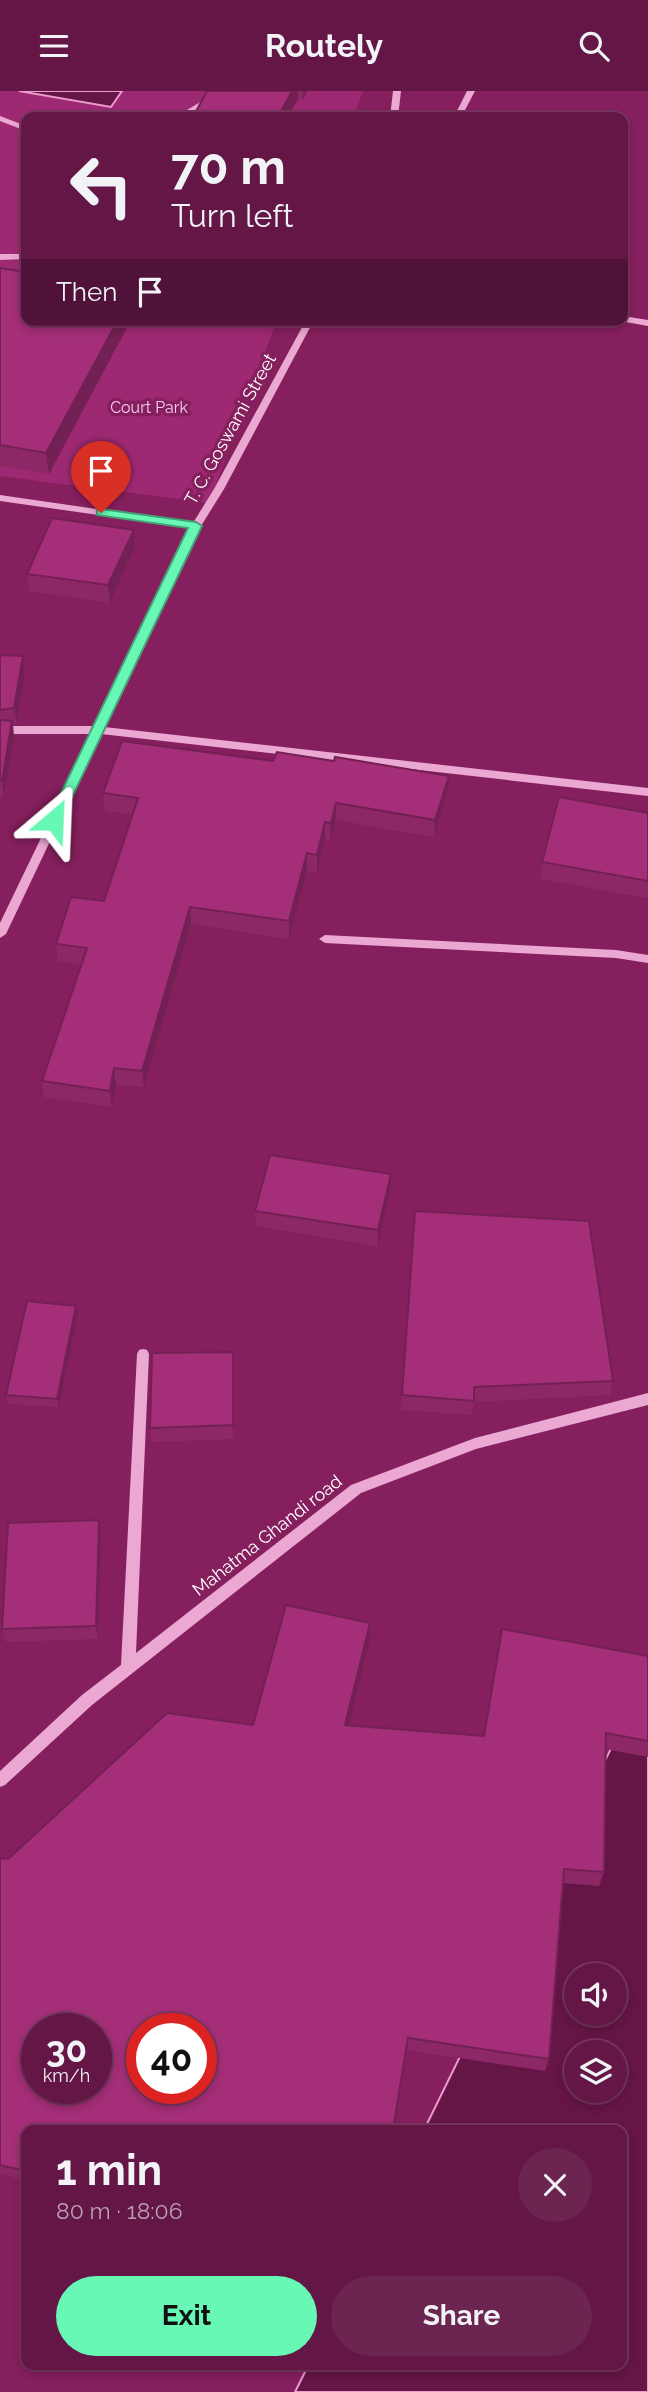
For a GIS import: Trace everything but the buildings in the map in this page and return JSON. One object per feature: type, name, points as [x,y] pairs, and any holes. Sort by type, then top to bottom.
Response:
[{"type":"street","points":[[188,112],[225,91]]},
{"type":"street","points":[[395,112],[397,91]]},
{"type":"street","points":[[459,112],[471,91]]},
{"type":"street","points":[[0,118],[21,127]]},
{"type":"street","points":[[0,257],[21,257]]},
{"type":"street","points":[[628,321],[648,323]]},
{"type":"street","name":"T. C. Goswami Street","points":[[0,934],[196,526],[219,489],[307,326]]},
{"type":"street","points":[[0,498],[196,526]]},
{"type":"street","points":[[0,730],[98,730],[648,792]]},
{"type":"street","points":[[324,939],[616,954],[648,959]]},
{"type":"street","points":[[128,1668],[143,1353]]},
{"type":"street","name":"Mahatma Ghandi road","points":[[0,1780],[88,1700],[356,1489],[475,1444],[648,1399]]},
{"type":"green space","name":"Court Park","points":[[0,91],[363,91],[355,112],[21,112],[21,326],[275,326],[209,503],[0,476]]},
{"type":"shaded area","points":[[19,91],[122,91],[111,107]]},
{"type":"shaded area","points":[[648,1673],[648,2392],[295,2392],[306,2370],[627,2370],[627,2125],[426,2125]]},
{"type":"route","points":[[54,820],[196,526],[101,513]]}]
